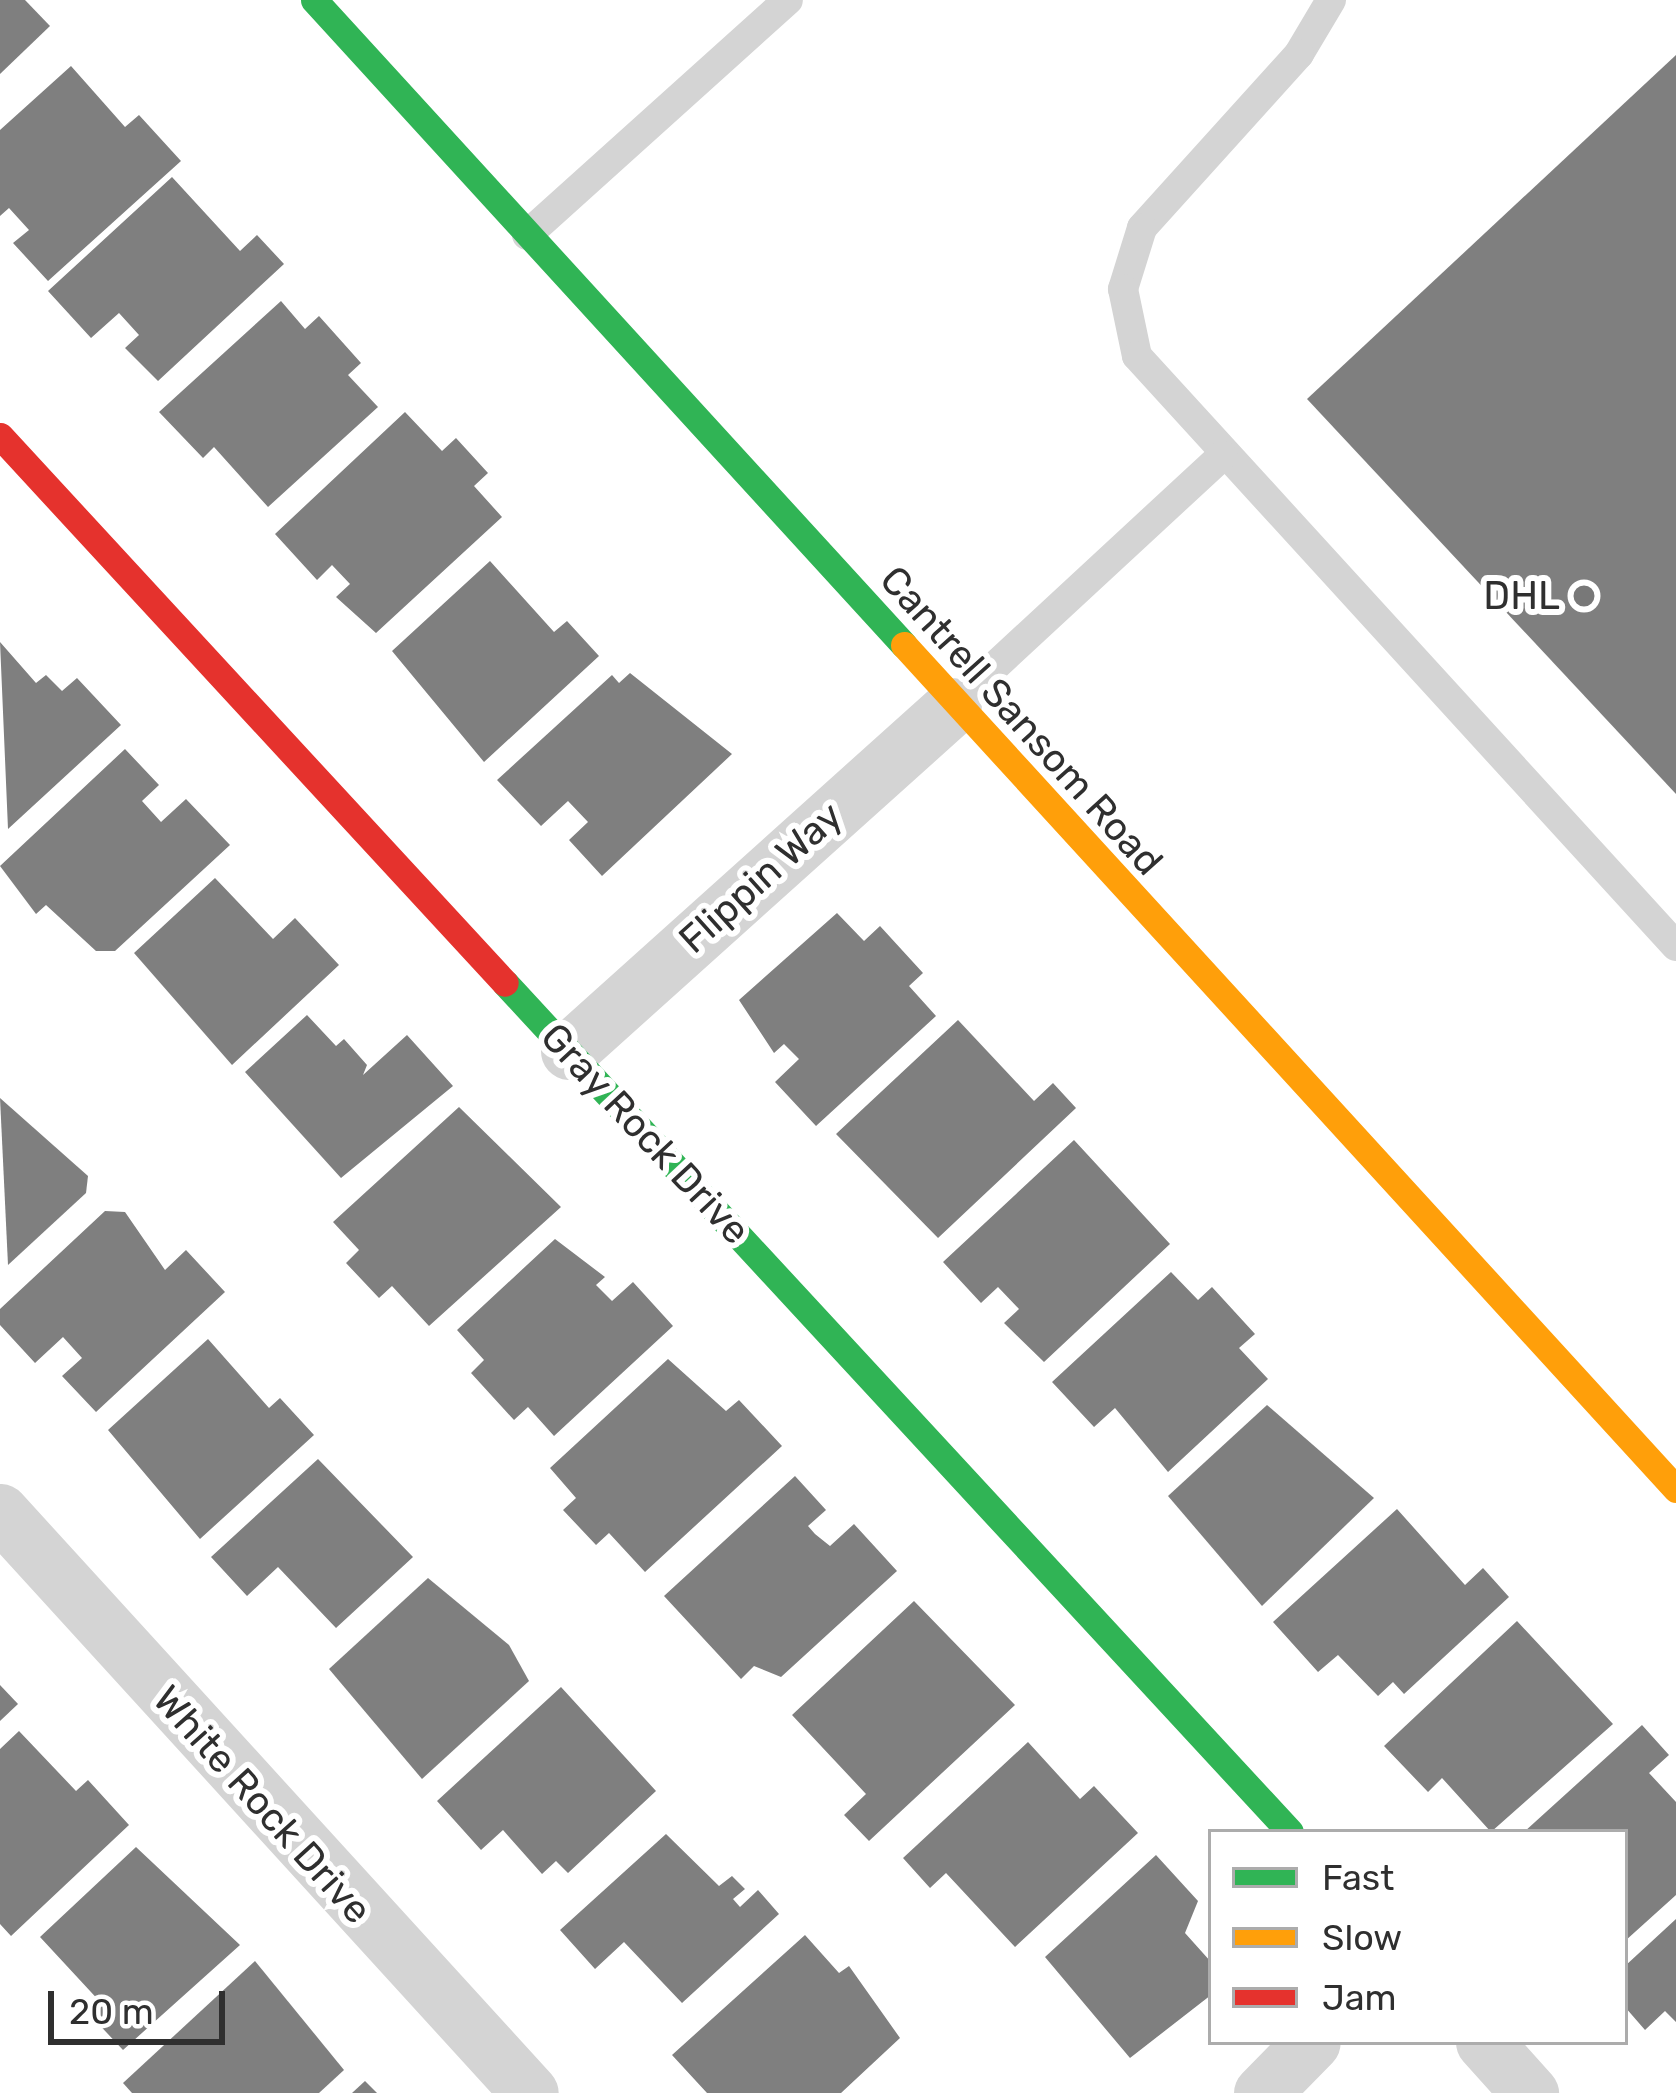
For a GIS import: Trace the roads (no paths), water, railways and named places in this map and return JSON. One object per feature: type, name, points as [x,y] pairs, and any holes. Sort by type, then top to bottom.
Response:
[{"type":"street","name":"Cantrell Sansom Road","points":[[314,0],[953,706],[1676,1489]]},
{"type":"street","name":"Gray Rock Drive","points":[[0,436],[1287,1829]]},
{"type":"street","name":"Flippin Way","points":[[569,1051],[953,706]]},
{"type":"street","name":"White Rock Drive","points":[[0,1512],[530,2093]]},
{"type":"street","points":[[1262,2093],[1309,2045]]},
{"type":"street","points":[[1487,2045],[1531,2093]]},
{"type":"lane","points":[[527,235],[788,0]]},
{"type":"lane","points":[[1331,0],[1127,258],[1137,356],[1222,456],[1676,946]]},
{"type":"lane","points":[[953,706],[1222,456]]},
{"type":"place","name":"DHL","points":[[1584,596]]}]
